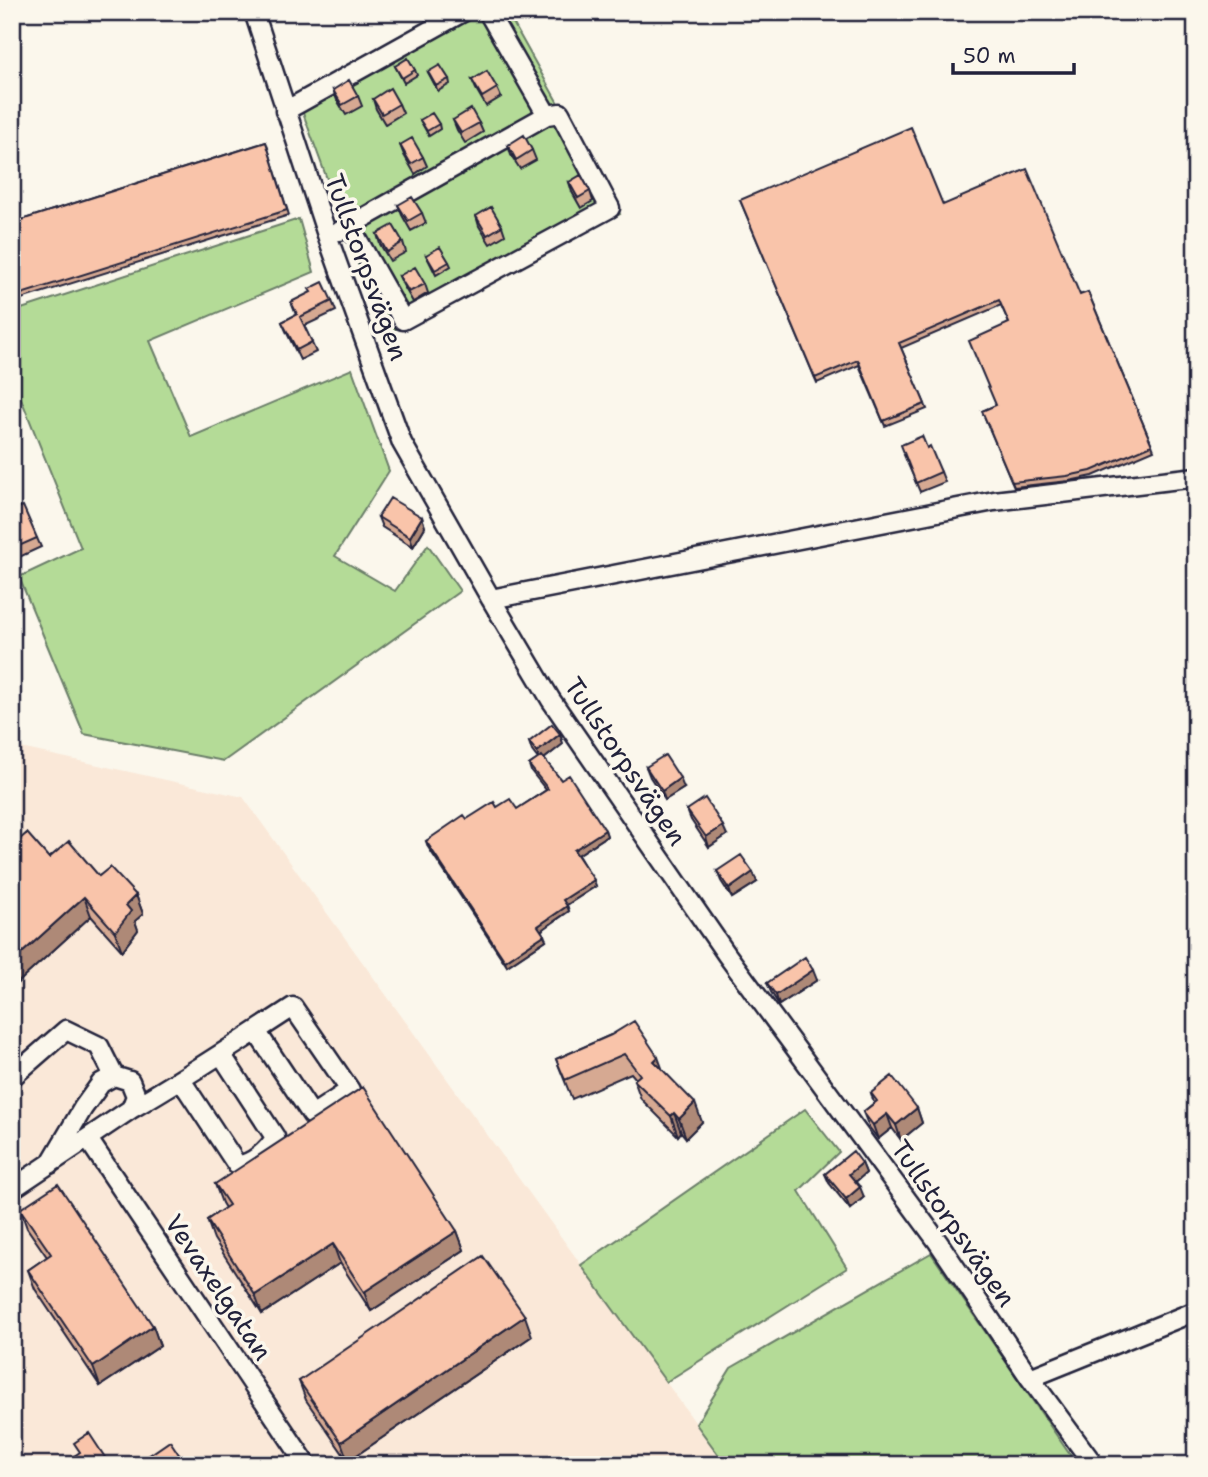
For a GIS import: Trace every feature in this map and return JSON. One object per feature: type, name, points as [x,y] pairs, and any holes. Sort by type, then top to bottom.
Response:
[{"type":"street","name":"Tullstorpsvägen","points":[[254,12],[328,238],[402,443],[491,599],[558,712],[727,954],[938,1242],[1030,1378],[1094,1465]]},
{"type":"street","points":[[285,111],[463,12]]},
{"type":"street","points":[[488,12],[547,115]]},
{"type":"street","points":[[328,238],[547,115],[560,113],[610,208],[402,320],[350,226]]},
{"type":"street","points":[[491,599],[994,502],[1196,477]]},
{"type":"street","points":[[12,1189],[131,1109],[293,1007],[349,1090],[312,1115],[256,1031]]},
{"type":"street","points":[[12,1077],[66,1030],[99,1046],[114,1076]]},
{"type":"street","points":[[181,1080],[237,1165],[243,1165],[262,1153],[275,1137],[221,1054]]},
{"type":"street","points":[[50,1164],[101,1083],[114,1076],[130,1081],[136,1096],[131,1109]]},
{"type":"street","name":"Vevaxelgatan","points":[[88,1139],[307,1465]]},
{"type":"street","points":[[1030,1378],[1196,1311]]},
{"type":"shaded area","points":[[12,746],[243,797],[726,1465],[12,1465]]},
{"type":"green space","points":[[442,12],[507,12],[620,214],[384,335],[296,94]]},
{"type":"green space","points":[[299,219],[314,272],[150,341],[191,437],[352,369],[389,471],[335,556],[395,591],[428,545],[460,591],[224,761],[84,734],[19,577],[81,548],[12,376],[12,312]]},
{"type":"green space","points":[[805,1109],[839,1152],[799,1191],[847,1268],[666,1382],[581,1265]]},
{"type":"green space","points":[[931,1253],[1077,1465],[726,1465],[696,1424],[731,1368]]},
{"type":"building","points":[[408,58],[415,70],[402,78],[395,66]]},
{"type":"building","points":[[440,65],[449,79],[436,86],[428,72]]},
{"type":"building","points":[[487,71],[497,88],[482,97],[472,80]]},
{"type":"building","points":[[349,80],[358,96],[342,105],[333,90]]},
{"type":"building","points":[[390,88],[399,104],[382,114],[373,99]]},
{"type":"building","points":[[471,109],[479,123],[461,133],[453,120]]},
{"type":"building","points":[[432,113],[439,124],[427,131],[420,120]]},
{"type":"building","points":[[911,127],[943,205],[1027,169],[1080,295],[1088,292],[1152,445],[1091,471],[1012,482],[982,411],[996,405],[969,341],[1009,323],[999,300],[899,343],[925,404],[883,421],[858,360],[815,378],[740,200]]},
{"type":"building","points":[[524,135],[532,150],[516,160],[508,145]]},
{"type":"building","points":[[412,138],[423,157],[411,164],[400,145]]},
{"type":"building","points":[[266,142],[287,210],[12,297],[12,223]]},
{"type":"building","points":[[581,175],[590,191],[578,198],[569,182]]},
{"type":"building","points":[[412,197],[422,213],[408,221],[398,205]]},
{"type":"building","points":[[491,207],[502,226],[487,235],[476,216]]},
{"type":"building","points":[[393,225],[403,242],[387,252],[377,234]]},
{"type":"building","points":[[440,247],[449,262],[435,270],[426,255]]},
{"type":"building","points":[[415,267],[425,284],[409,292],[399,276]]},
{"type":"building","points":[[323,282],[332,301],[300,317],[312,342],[297,350],[282,322],[297,314],[291,302],[311,292],[309,289]]},
{"type":"building","points":[[922,436],[927,448],[930,446],[941,472],[916,483],[901,445]]},
{"type":"building","points":[[390,498],[422,517],[410,537],[378,517]]},
{"type":"building","points":[[23,506],[37,538],[12,549],[12,533],[19,530],[12,510]]},
{"type":"building","points":[[552,724],[560,734],[537,752],[529,742]]},
{"type":"building","points":[[665,755],[680,778],[662,791],[646,767]]},
{"type":"building","points":[[542,756],[561,780],[569,775],[605,830],[574,850],[594,880],[563,900],[567,906],[538,926],[544,935],[505,961],[426,841],[464,815],[467,819],[494,802],[497,807],[510,799],[517,809],[548,789],[529,765]]},
{"type":"building","points":[[705,798],[723,826],[706,837],[687,810]]},
{"type":"building","points":[[27,833],[49,858],[69,841],[99,876],[110,867],[136,895],[126,905],[131,911],[115,932],[84,897],[12,962],[12,846]]},
{"type":"building","points":[[741,855],[753,872],[729,889],[717,871]]},
{"type":"building","points":[[805,957],[813,970],[776,995],[767,983]]},
{"type":"building","points":[[634,1021],[658,1057],[654,1061],[695,1103],[679,1119],[674,1113],[671,1116],[634,1080],[640,1075],[624,1054],[565,1080],[556,1059],[611,1035]]},
{"type":"building","points":[[892,1076],[917,1108],[896,1125],[887,1114],[873,1125],[863,1112],[877,1101],[871,1093]]},
{"type":"building","points":[[363,1087],[457,1231],[364,1292],[333,1244],[255,1295],[207,1220],[229,1205],[215,1184]]},
{"type":"building","points":[[853,1151],[862,1163],[849,1174],[860,1187],[846,1199],[825,1174]]},
{"type":"building","points":[[58,1184],[153,1326],[93,1367],[28,1270],[51,1254],[20,1209]]},
{"type":"building","points":[[483,1256],[525,1316],[341,1442],[299,1381]]},
{"type":"building","points":[[89,1433],[110,1465],[61,1465],[80,1452],[74,1443]]},
{"type":"building","points":[[170,1441],[186,1465],[135,1465]]}]
